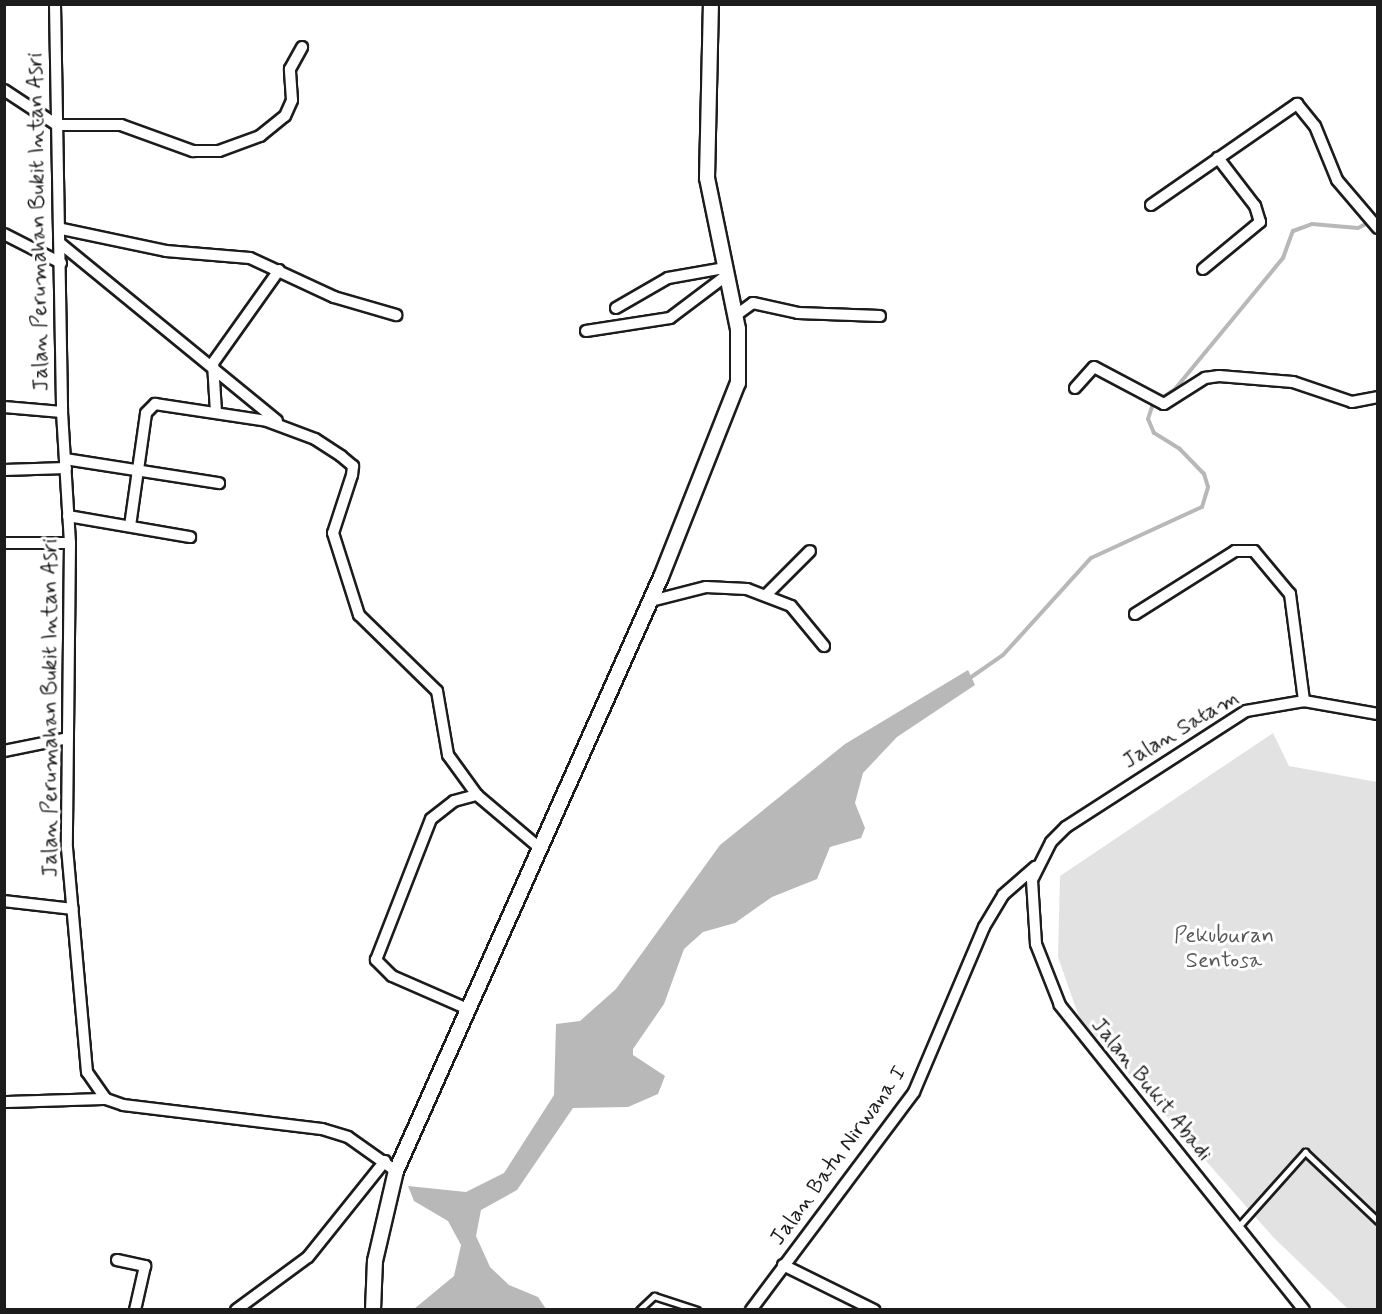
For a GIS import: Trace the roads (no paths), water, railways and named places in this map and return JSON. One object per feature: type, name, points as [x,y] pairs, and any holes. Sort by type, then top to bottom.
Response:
[{"type":"street","name":"Jalan Perumahan Bukit Intan Asri","points":[[55,4],[62,229],[62,412],[70,543],[68,738],[73,909],[87,1072],[106,1099]]},
{"type":"street","points":[[373,1310],[375,1261],[396,1171],[470,1010],[651,601],[738,382],[735,316],[707,178],[711,4]]},
{"type":"street","points":[[4,90],[57,125],[121,125],[205,153],[236,146],[260,136],[289,112],[290,69],[302,47]]},
{"type":"street","points":[[1151,205],[1299,105],[1351,199],[1377,228]]},
{"type":"street","points":[[1203,269],[1260,222],[1255,206],[1218,158]]},
{"type":"street","points":[[62,229],[166,251],[236,254],[279,270],[334,297],[396,315]]},
{"type":"street","points":[[7,239],[61,263]]},
{"type":"street","points":[[61,244],[213,372],[284,427]]},
{"type":"street","points":[[216,412],[213,372],[215,359],[279,270]]},
{"type":"street","points":[[616,308],[668,278],[726,271]]},
{"type":"street","points":[[586,331],[670,318],[726,271]]},
{"type":"street","points":[[735,316],[753,303],[798,313],[880,316]]},
{"type":"street","points":[[1075,388],[1094,367],[1162,403],[1219,376],[1293,382],[1352,402],[1377,397]]},
{"type":"street","points":[[130,526],[141,471],[146,412],[152,406],[216,412],[284,427],[315,439],[353,466],[333,533],[339,565],[359,615],[437,691],[444,745],[477,795],[541,849]]},
{"type":"street","points":[[4,407],[62,412]]},
{"type":"street","points":[[4,470],[66,464],[141,471],[219,483]]},
{"type":"street","points":[[68,516],[190,537]]},
{"type":"street","points":[[4,543],[70,543]]},
{"type":"street","points":[[766,595],[810,551]]},
{"type":"street","points":[[1135,614],[1235,551],[1254,551],[1290,594],[1304,701]]},
{"type":"street","points":[[651,601],[728,585],[766,595],[802,614],[824,646]]},
{"type":"street","name":"Jalan Satam","points":[[1036,866],[1066,827],[1203,735],[1259,706],[1304,701],[1377,714]]},
{"type":"street","points":[[4,751],[68,738]]},
{"type":"street","points":[[470,1010],[392,976],[376,960],[431,819],[454,801],[477,795]]},
{"type":"street","name":"Jalan Bukit Abadi","points":[[1036,866],[1036,944],[1060,1005],[1304,1310]]},
{"type":"street","name":"Jalan Batu Nirwana I","points":[[751,1310],[914,1092],[984,927],[1004,895],[1036,866]]},
{"type":"street","points":[[4,901],[73,909]]},
{"type":"street","points":[[4,1102],[106,1099],[140,1108],[322,1129],[348,1137],[385,1161],[396,1171]]},
{"type":"street","points":[[236,1310],[308,1257],[385,1161]]},
{"type":"street","points":[[117,1260],[146,1266],[135,1310]]},
{"type":"street","points":[[783,1265],[874,1310]]},
{"type":"lane","points":[[1238,1227],[1305,1152],[1377,1221]]},
{"type":"lane","points":[[639,1310],[654,1296],[697,1310]]},
{"type":"waterway","points":[[967,680],[1003,655],[1091,558],[1202,507],[1208,487],[1204,474],[1180,449],[1154,433],[1148,419],[1153,404],[1175,389],[1283,258],[1293,231],[1312,224],[1358,228],[1378,218]]},
{"type":"park label","name":"Pekuburan Sentosa","points":[[1224,948]]}]
